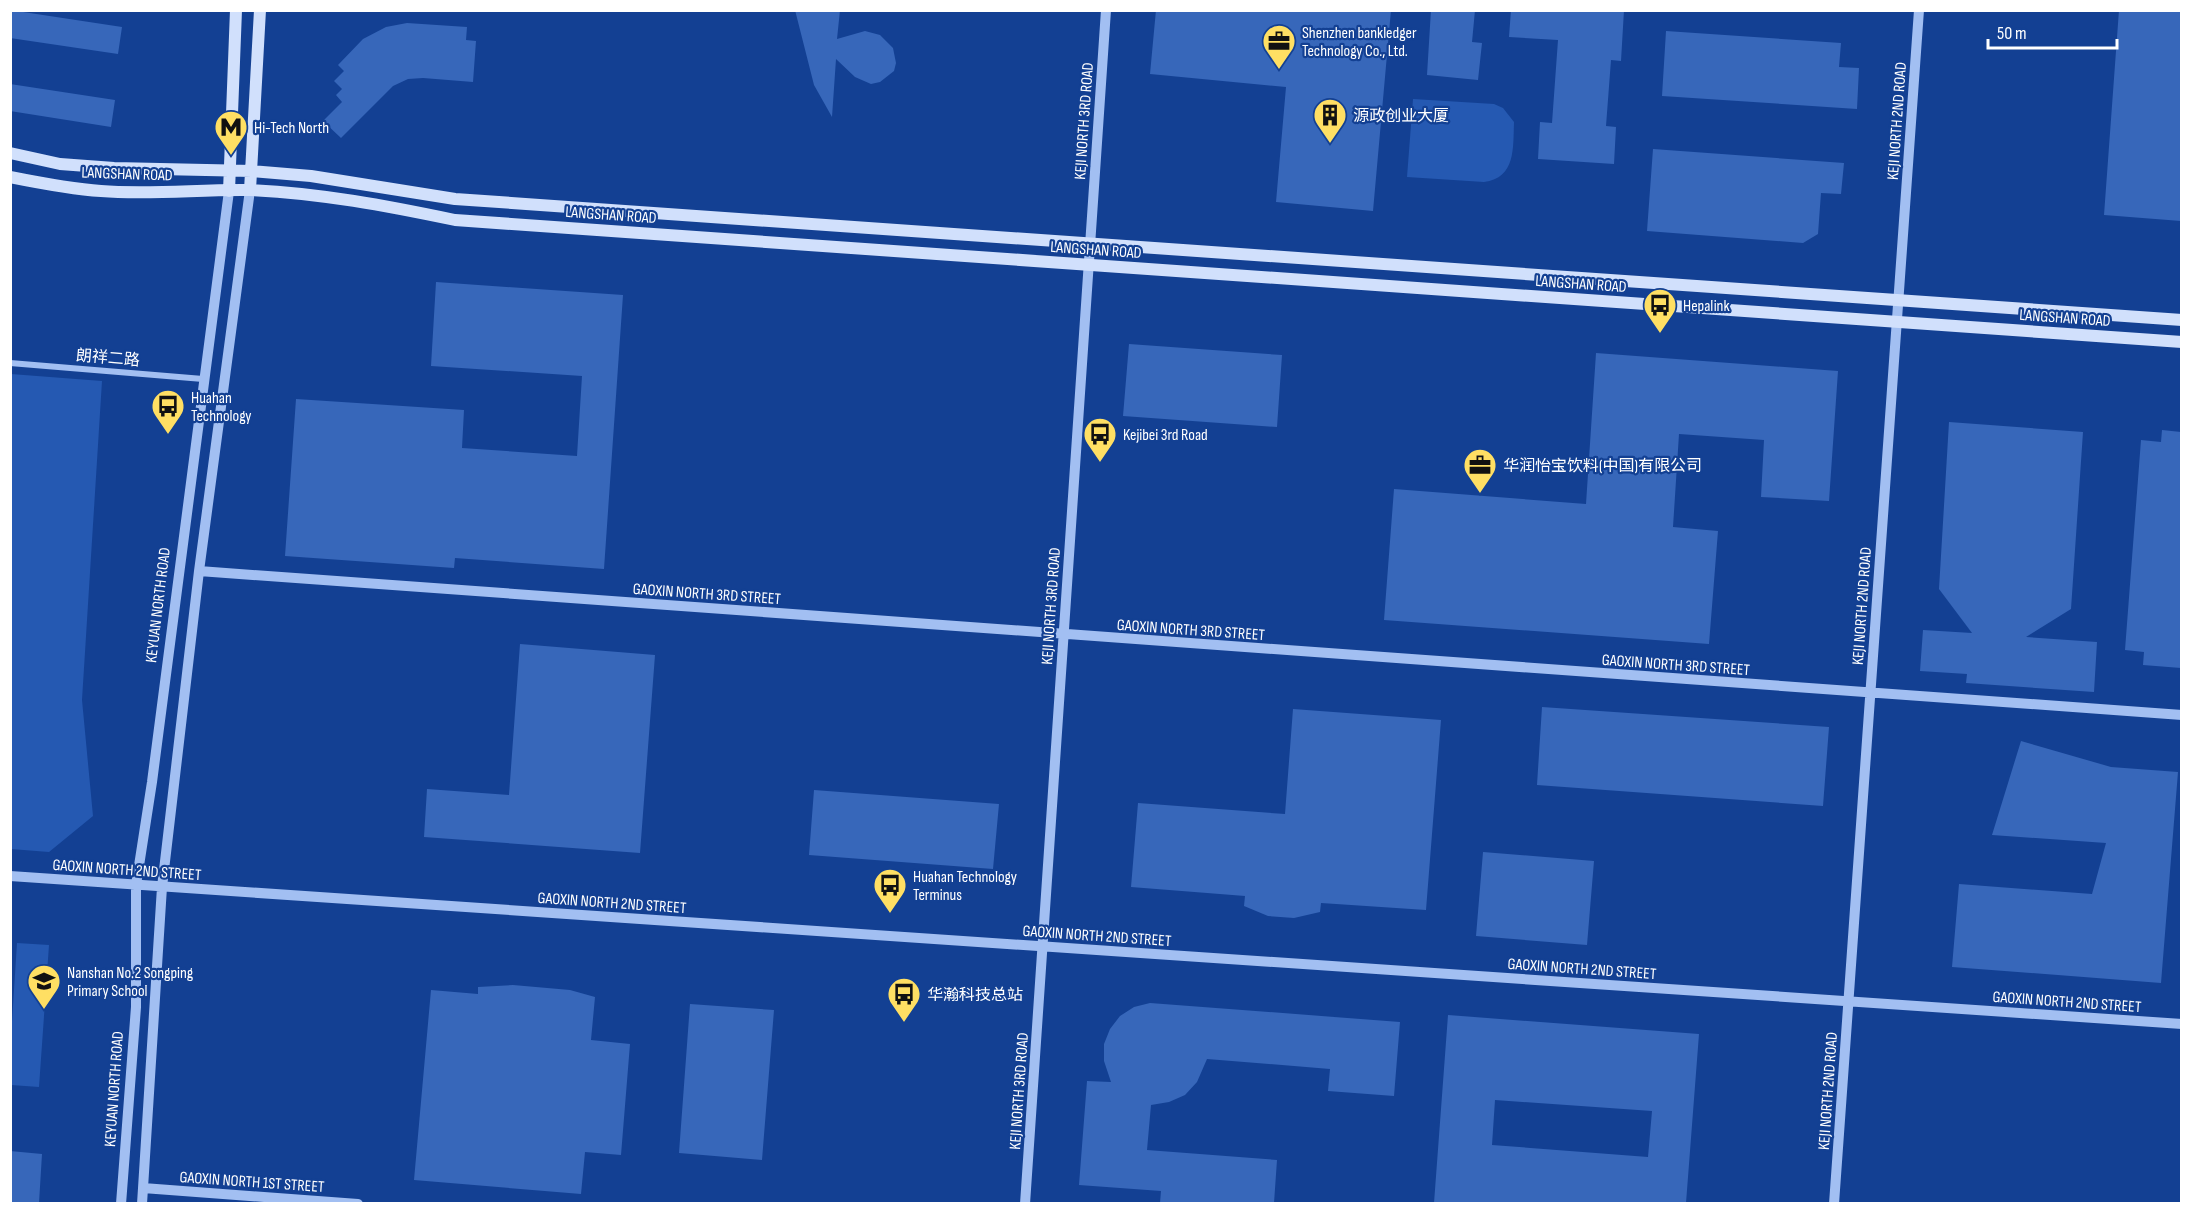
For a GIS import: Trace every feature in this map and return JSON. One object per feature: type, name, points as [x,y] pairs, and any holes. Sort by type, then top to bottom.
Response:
[{"type":"main road","name":"KEYUAN NORTH ROAD","points":[[229,191],[236,10]]},
{"type":"main road","points":[[250,190],[260,10]]},
{"type":"main road","name":"LANGSHAN ROAD","points":[[10,153],[70,165],[252,171],[311,177],[455,199],[2181,320]]},
{"type":"main road","name":"LANGSHAN ROAD","points":[[10,177],[101,191],[250,190],[391,206],[455,220],[2181,342]]},
{"type":"street","name":"KEJI NORTH 3RD ROAD","points":[[1025,1203],[1106,10]]},
{"type":"street","name":"KEJI NORTH 2ND ROAD","points":[[1834,1203],[1919,10]]},
{"type":"street","points":[[142,1203],[162,886],[199,571],[250,190]]},
{"type":"street","name":"KEYUAN NORTH ROAD","points":[[121,1203],[136,1007],[136,885],[152,782],[229,191]]},
{"type":"street","name":"朗祥二路","points":[[10,363],[203,379]]},
{"type":"street","name":"GAOXIN NORTH 3RD STREET","points":[[199,571],[2181,716]]},
{"type":"street","name":"GAOXIN NORTH 2ND STREET","points":[[10,876],[2181,1024]]},
{"type":"street","name":"GAOXIN NORTH 1ST STREET","points":[[143,1188],[358,1203]]},
{"type":"shaded area","points":[[1413,99],[1494,104],[1503,108],[1514,122],[1511,160],[1502,175],[1484,182],[1407,177]]},
{"type":"shaded area","points":[[11,374],[102,381],[82,700],[93,816],[49,852],[11,849]]},
{"type":"shaded area","points":[[17,943],[49,945],[39,1087],[11,1085],[11,1037]]},
{"type":"building","points":[[10,10],[122,27],[118,54],[10,38]]},
{"type":"building","points":[[795,10],[840,10],[837,39],[865,31],[880,35],[893,48],[896,63],[894,71],[880,82],[871,84],[855,77],[836,59],[832,117],[814,85]]},
{"type":"building","name":"源政创业大厦","points":[[1156,10],[1391,10],[1373,211],[1276,202],[1286,87],[1150,74]]},
{"type":"building","points":[[1431,10],[1475,10],[1472,42],[1482,43],[1478,80],[1427,75]]},
{"type":"building","points":[[1511,10],[1624,10],[1621,61],[1611,60],[1606,126],[1616,127],[1614,164],[1538,159],[1540,122],[1552,123],[1558,40],[1509,37]]},
{"type":"building","points":[[2119,10],[2181,10],[2181,221],[2104,215]]},
{"type":"building","points":[[407,23],[467,27],[466,40],[476,41],[473,82],[408,79],[393,86],[341,138],[323,121],[342,102],[336,95],[342,89],[334,81],[344,71],[338,65],[363,39],[386,27]]},
{"type":"building","points":[[1666,31],[1841,43],[1839,67],[1859,68],[1857,109],[1662,96]]},
{"type":"building","points":[[10,84],[115,100],[111,127],[10,111]]},
{"type":"building","points":[[1653,149],[1844,163],[1841,194],[1821,193],[1818,234],[1803,243],[1647,231]]},
{"type":"building","points":[[436,282],[623,295],[604,569],[455,558],[454,568],[285,556],[296,399],[464,410],[462,448],[577,456],[582,376],[431,366]]},
{"type":"building","points":[[1129,344],[1282,355],[1277,427],[1123,416]]},
{"type":"building","points":[[1596,353],[1838,371],[1829,501],[1761,497],[1764,440],[1679,434],[1673,527],[1718,531],[1709,644],[1384,620],[1394,489],[1586,504]]},
{"type":"building","points":[[1949,422],[2083,432],[2071,609],[2026,637],[2097,642],[2094,692],[1966,683],[1967,674],[1920,671],[1923,630],[1972,633],[1939,589]]},
{"type":"building","points":[[2162,430],[2181,432],[2181,668],[2143,665],[2144,652],[2125,650],[2141,440],[2161,442]]},
{"type":"building","points":[[520,644],[655,655],[640,853],[424,837],[427,789],[509,795]]},
{"type":"building","points":[[1542,707],[1829,727],[1823,806],[1537,785]]},
{"type":"building","points":[[1293,709],[1441,720],[1426,910],[1321,903],[1320,912],[1294,918],[1268,916],[1244,906],[1245,896],[1131,887],[1138,803],[1285,814]]},
{"type":"building","points":[[2021,741],[2111,767],[2178,772],[2161,983],[1952,967],[1959,884],[2092,894],[2106,843],[1992,835]]},
{"type":"building","points":[[814,790],[999,804],[993,869],[809,855]]},
{"type":"building","points":[[1483,852],[1594,861],[1587,945],[1476,936]]},
{"type":"building","points":[[513,985],[570,990],[595,997],[591,1040],[630,1044],[621,1155],[585,1152],[581,1194],[414,1180],[431,990],[478,994],[478,987]]},
{"type":"building","points":[[1150,1003],[1400,1022],[1394,1096],[1328,1091],[1330,1069],[1207,1059],[1197,1082],[1185,1095],[1169,1102],[1151,1105],[1147,1150],[1277,1160],[1274,1203],[1160,1203],[1161,1191],[1079,1185],[1087,1081],[1111,1082],[1104,1061],[1104,1044],[1110,1029],[1120,1016],[1134,1007]]},
{"type":"building","points":[[690,1004],[774,1010],[762,1160],[679,1153]]},
{"type":"building","points":[[1448,1015],[1699,1034],[1686,1203],[1434,1203]],"holes":[[[1495,1100],[1652,1111],[1648,1157],[1492,1145]]]},
{"type":"building","points":[[10,1151],[42,1154],[39,1203],[10,1203]]},
{"type":"place","name":"Shenzhen bankledger Technology Co., Ltd.","points":[[1279,70]]},
{"type":"place","name":"源政创业大厦","points":[[1330,144]]},
{"type":"place","name":"Hi-Tech North","points":[[231,156]]},
{"type":"place","name":"Hepalink","points":[[1660,334]]},
{"type":"place","name":"Huahan Technology","points":[[168,435]]},
{"type":"place","name":"Kejibei 3rd Road","points":[[1100,463]]},
{"type":"place","name":"华润怡宝饮料(中国)有限公司","points":[[1480,494]]},
{"type":"place","name":"Huahan Technology Terminus","points":[[890,914]]},
{"type":"place","name":"Nanshan No.2 Songping Primary School","points":[[44,1010]]},
{"type":"place","name":"华瀚科技总站","points":[[904,1023]]}]
